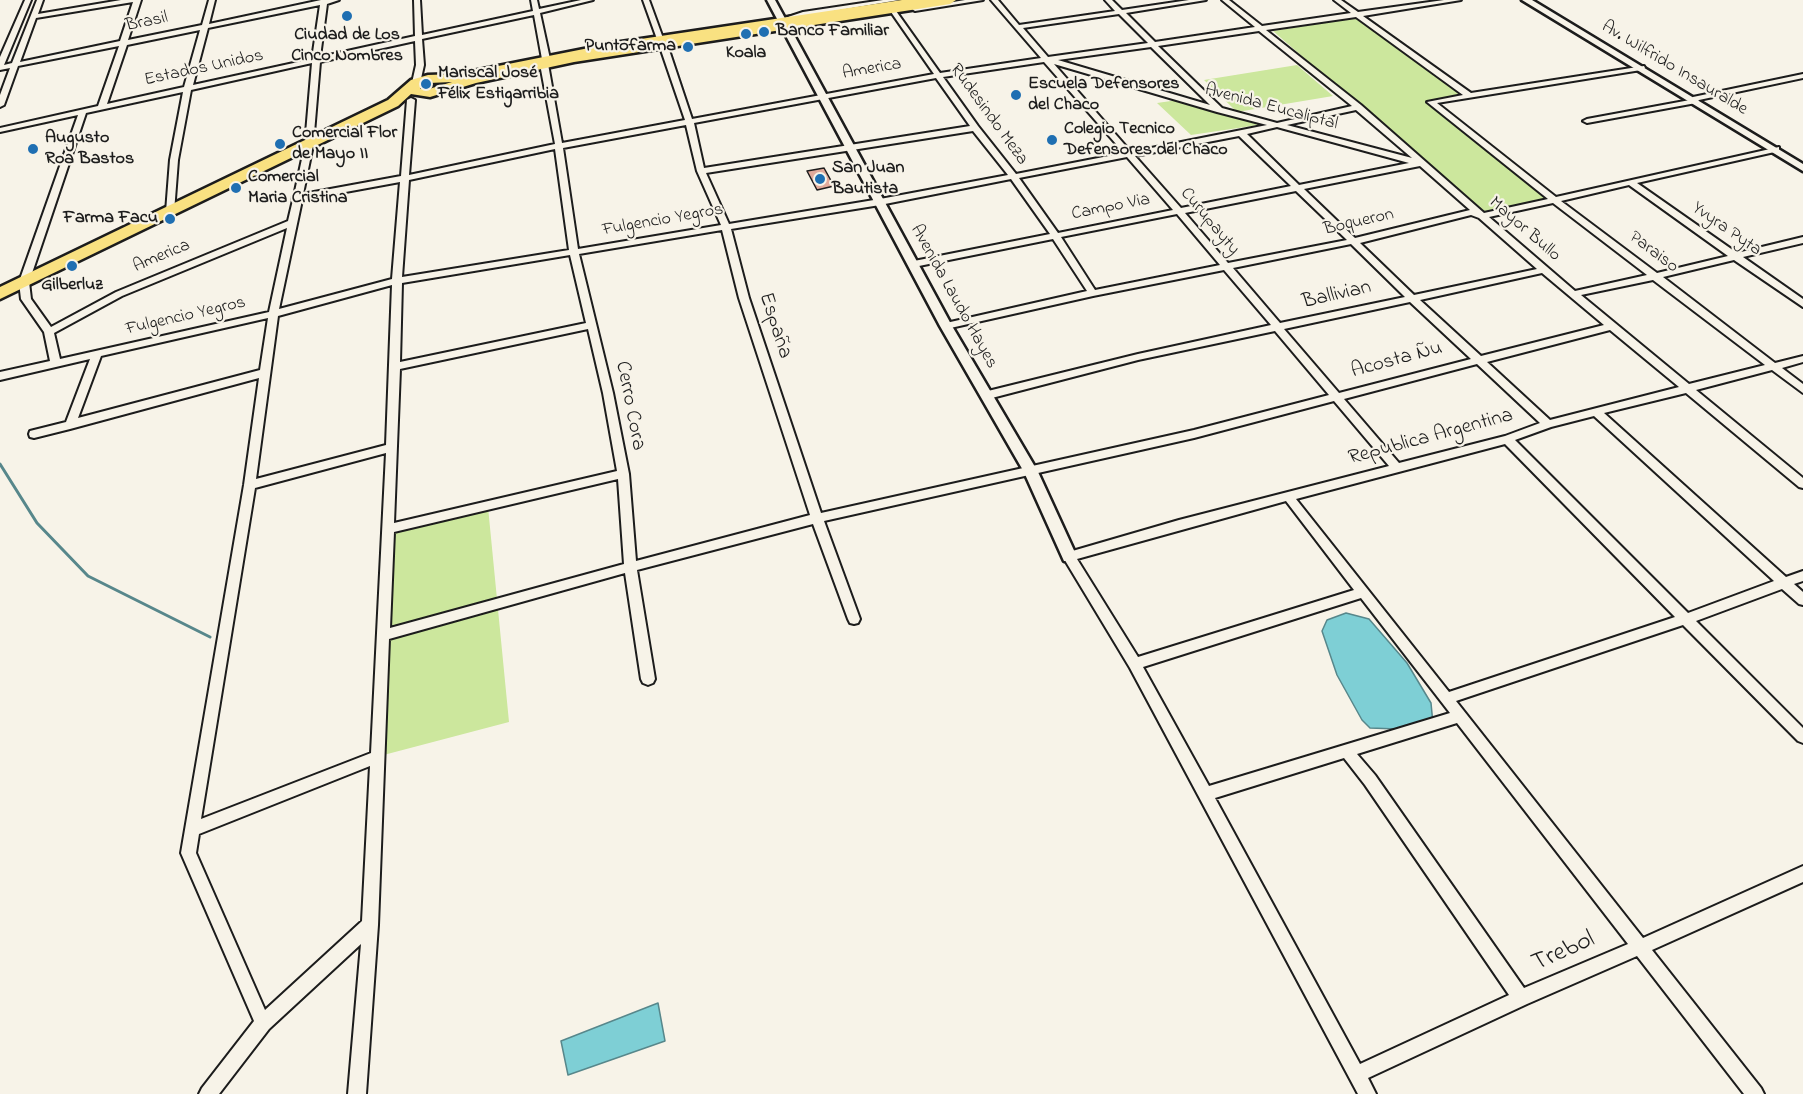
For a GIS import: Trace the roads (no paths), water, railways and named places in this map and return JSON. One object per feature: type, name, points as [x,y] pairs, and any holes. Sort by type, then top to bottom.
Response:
[{"type":"highway","points":[[781,24],[926,0]]},
{"type":"highway","points":[[0,294],[309,145],[414,89],[545,61],[662,41],[950,0]]},
{"type":"street","points":[[0,67],[28,0]]},
{"type":"street","points":[[0,105],[40,0]]},
{"type":"street","points":[[33,17],[133,0]]},
{"type":"street","points":[[102,107],[138,0]]},
{"type":"street","points":[[170,212],[174,160],[188,88],[212,0]]},
{"type":"street","name":"Brasil","points":[[0,67],[336,0]]},
{"type":"street","points":[[357,1094],[370,925],[376,757],[384,635],[397,281],[414,89],[420,65],[417,0]]},
{"type":"street","name":"Cerro Cora","points":[[534,0],[559,146],[574,252],[592,325],[622,474],[630,567],[648,679]]},
{"type":"street","name":"Estados Unidos","points":[[0,130],[536,10],[590,0]]},
{"type":"street","name":"España","points":[[646,0],[689,121],[701,171],[726,227],[744,298],[817,518],[854,619]]},
{"type":"street","name":"Avenida Laudo Hayes","points":[[764,0],[781,24]]},
{"type":"street","name":"Avenida Laudo Hayes","points":[[771,0],[781,24],[847,147],[914,264],[946,326],[1031,472],[1069,556]]},
{"type":"street","points":[[781,24],[803,14],[896,0]]},
{"type":"street","points":[[781,24],[980,0]]},
{"type":"street","name":"Curupayty","points":[[994,0],[1179,212],[1397,468]]},
{"type":"street","points":[[1108,0],[1220,110]]},
{"type":"street","points":[[1018,27],[1203,0]]},
{"type":"street","name":"Mayor Bullo","points":[[1225,0],[1358,107],[1572,294],[1803,484]]},
{"type":"street","points":[[1337,0],[1468,95],[1639,68]]},
{"type":"street","name":"America","points":[[296,198],[689,121],[940,75],[1044,58],[1458,0]]},
{"type":"street","points":[[1528,0],[1803,167]]},
{"type":"street","points":[[263,1023],[188,854],[250,485],[263,373],[273,314],[309,145],[316,60],[324,1]]},
{"type":"street","name":"Rudesindo Meza","points":[[894,12],[975,128],[1014,177],[1056,236],[1093,293]]},
{"type":"street","name":"Avenida Eucaliptal","points":[[1044,58],[1220,110],[1420,163]]},
{"type":"street","points":[[420,65],[438,85]]},
{"type":"street","points":[[1587,121],[1694,101],[1803,76]]},
{"type":"street","name":"Paraiso","points":[[1468,95],[1431,102],[1555,200],[1803,389]]},
{"type":"street","name":"Fulgencio Yegros","points":[[0,374],[273,314],[397,281],[878,202],[1241,133],[1358,107]]},
{"type":"street","points":[[56,363],[50,332],[26,299],[24,282],[83,112]]},
{"type":"street","points":[[701,171],[975,128]]},
{"type":"street","points":[[1241,133],[1548,424]]},
{"type":"street","name":"Boqueron","points":[[946,326],[1093,293],[1354,242],[1471,212],[1483,216],[1775,149]]},
{"type":"street","name":"Campo Via","points":[[914,264],[1420,163]]},
{"type":"street","name":"Yvyra Pyta","points":[[1630,182],[1803,304]]},
{"type":"street","name":"America","points":[[50,332],[128,290],[291,223]]},
{"type":"street","points":[[1572,294],[1803,240]]},
{"type":"street","name":"Ballivian","points":[[988,395],[1138,357],[1544,270]]},
{"type":"street","points":[[395,367],[592,325]]},
{"type":"street","name":"Acosta Ñu","points":[[817,518],[1194,434],[1611,326]]},
{"type":"street","points":[[70,425],[97,354]]},
{"type":"street","name":"Republica Argentina","points":[[1069,556],[1507,439],[1548,424],[1803,358]]},
{"type":"street","points":[[34,434],[263,373]]},
{"type":"street","points":[[1596,412],[1803,600]]},
{"type":"street","points":[[1507,439],[1803,737]]},
{"type":"street","points":[[250,485],[391,448]]},
{"type":"street","points":[[387,530],[622,474]]},
{"type":"street","points":[[1288,496],[1755,1094]]},
{"type":"street","points":[[384,635],[817,518]]},
{"type":"street","points":[[1069,556],[1135,664],[1367,1094]]},
{"type":"street","points":[[1447,698],[1685,619],[1803,576]]},
{"type":"street","points":[[1135,664],[1362,593]]},
{"type":"street","points":[[1206,794],[1461,716]]},
{"type":"street","name":"Trebol","points":[[1347,752],[1370,780],[1521,998],[1803,874]]},
{"type":"street","points":[[193,828],[376,757]]},
{"type":"street","points":[[208,1094],[263,1023],[370,925]]},
{"type":"street","points":[[1357,1074],[1521,998]]},
{"type":"water","points":[[1346,613],[1369,619],[1407,663],[1431,703],[1433,724],[1397,729],[1370,728],[1362,720],[1337,675],[1322,631],[1327,620]]},
{"type":"water","points":[[658,1003],[665,1041],[568,1075],[561,1041]]},
{"type":"waterway","points":[[950,2],[962,0]]},
{"type":"waterway","points":[[0,464],[37,523],[88,576],[210,637]]},
{"type":"place","name":"Ciudad de Los Cinco Nombres","points":[[347,16]]},
{"type":"place","name":"Banco Familiar","points":[[764,32]]},
{"type":"place","name":"Koala","points":[[746,34]]},
{"type":"place","name":"Puntofarma","points":[[688,47]]},
{"type":"place","name":"Mariscal José Félix Estigarribia","points":[[426,84]]},
{"type":"place","name":"Escuela Defensores del Chaco","points":[[1016,95]]},
{"type":"place","name":"Colegio Tecnico Defensores del Chaco","points":[[1052,140]]},
{"type":"place","name":"Comercial Flor de Mayo II","points":[[280,144]]},
{"type":"place","name":"Augusto Roa Bastos","points":[[33,149]]},
{"type":"place","name":"San Juan Bautista","points":[[820,179]]},
{"type":"place","name":"Comercial Maria Cristina","points":[[236,188]]},
{"type":"place","name":"Farma Facu","points":[[170,219]]},
{"type":"place","name":"Gilberluz","points":[[72,266]]}]
